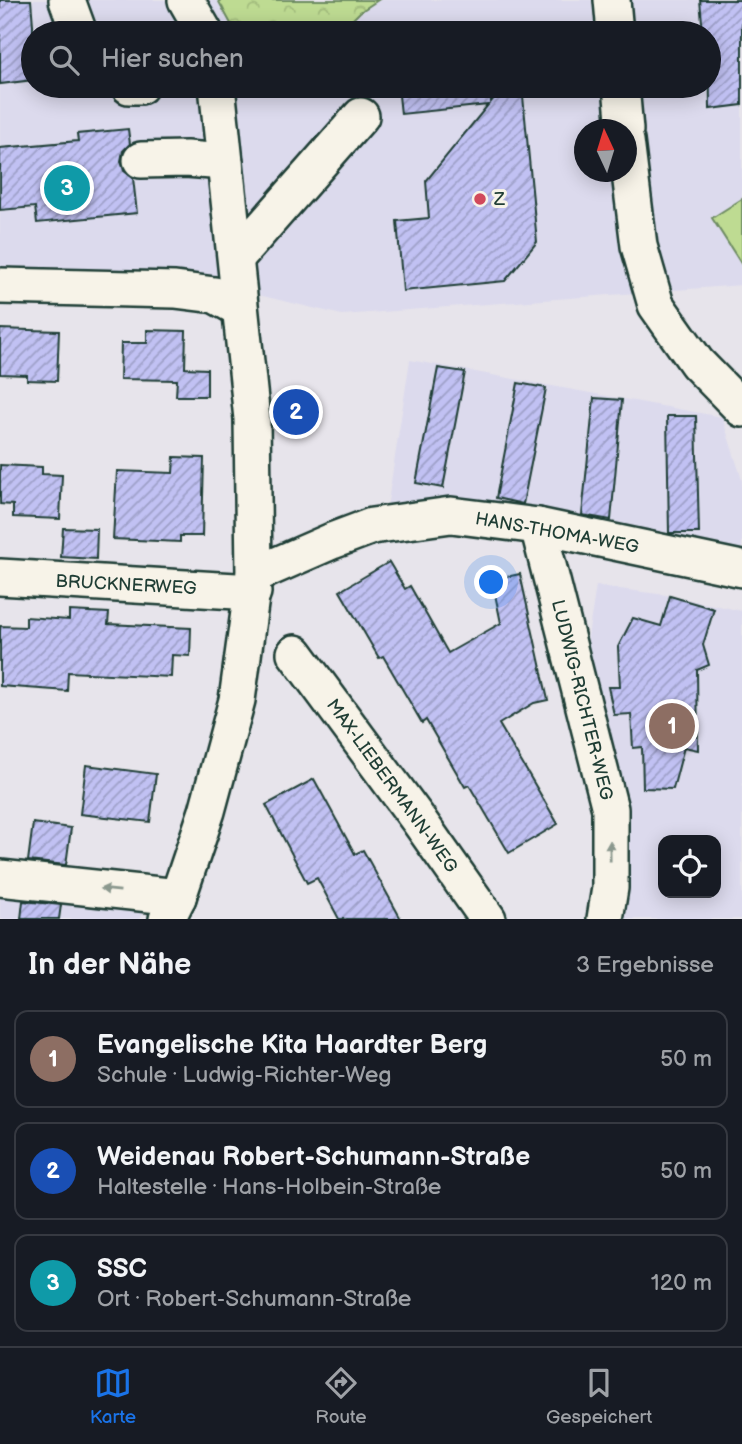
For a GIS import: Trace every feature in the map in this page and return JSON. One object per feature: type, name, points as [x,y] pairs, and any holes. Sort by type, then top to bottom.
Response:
[{"type":"street","points":[[67,0],[75,21]]},
{"type":"street","points":[[186,0],[198,21]]},
{"type":"street","points":[[612,0],[614,21]]},
{"type":"street","points":[[0,878],[172,908],[207,811],[237,701],[254,584],[252,419],[217,98]]},
{"type":"street","points":[[622,98],[624,119]]},
{"type":"street","points":[[236,258],[360,116]]},
{"type":"street","points":[[141,160],[225,162]]},
{"type":"street","points":[[631,182],[639,246],[656,305],[697,363],[742,409]]},
{"type":"street","points":[[0,286],[175,290],[215,295],[240,309]]},
{"type":"street","name":"HANS-THOMA-WEG","points":[[254,584],[331,541],[372,526],[451,515],[538,526],[742,569]]},
{"type":"street","name":"LUDWIG-RICHTER-WEG","points":[[538,526],[610,809],[610,888],[605,919]]},
{"type":"street","name":"BRUCKNERWEG","points":[[0,578],[254,584]]},
{"type":"street","name":"MAX-LIEBERMANN-WEG","points":[[295,653],[488,919]]},
{"type":"shaded area","points":[[0,0],[742,0],[742,285],[342,315],[212,284],[0,277]]},
{"type":"shaded area","points":[[410,360],[722,417],[742,480],[742,547],[738,551],[456,501],[421,501],[387,508]]},
{"type":"shaded area","points":[[596,586],[666,595],[742,611],[742,919],[618,919],[586,649]]},
{"type":"shaded area","points":[[0,892],[146,908],[139,919],[0,919]]},
{"type":"green space","points":[[218,0],[378,0],[351,21],[229,21]]},
{"type":"green space","points":[[742,199],[742,265],[712,218]]},
{"type":"building","points":[[0,0],[31,0],[33,21],[21,21],[21,81],[0,84]]},
{"type":"building","points":[[700,0],[742,0],[742,105],[710,109],[710,98],[721,98],[721,21],[702,21]]},
{"type":"building","name":"Z","points":[[399,98],[491,98],[491,102],[494,98],[523,98],[537,242],[505,281],[403,291],[397,221],[429,218],[426,181],[488,105],[401,114]]},
{"type":"building","points":[[128,129],[130,144],[123,151],[121,161],[124,171],[133,178],[137,213],[37,223],[35,207],[0,210],[0,148],[78,141],[77,134]]},
{"type":"building","points":[[0,329],[59,331],[57,381],[27,380],[27,375],[0,374]]},
{"type":"building","points":[[147,330],[186,331],[185,368],[207,369],[207,396],[176,396],[177,380],[120,379],[121,343],[147,343]]},
{"type":"building","points":[[438,368],[465,372],[443,488],[416,483]]},
{"type":"building","points":[[518,383],[546,388],[523,504],[496,498]]},
{"type":"building","points":[[594,398],[622,400],[611,520],[582,515]]},
{"type":"building","points":[[667,416],[696,416],[699,533],[669,533]]},
{"type":"building","points":[[174,457],[204,458],[202,536],[180,536],[180,542],[113,539],[117,471],[173,473]]},
{"type":"building","points":[[0,465],[42,467],[42,474],[62,475],[60,519],[13,517],[13,505],[0,504]]},
{"type":"building","points":[[63,528],[97,529],[96,559],[61,557]]},
{"type":"building","points":[[389,562],[405,589],[410,586],[448,653],[501,623],[492,580],[520,574],[548,700],[534,703],[499,724],[558,824],[509,853],[469,785],[465,787],[426,720],[422,723],[383,656],[379,658],[340,591]]},
{"type":"building","points":[[670,596],[714,609],[703,645],[709,665],[697,670],[698,750],[684,747],[673,789],[643,788],[642,747],[633,748],[631,714],[614,715],[608,687],[620,687],[618,647],[633,618],[661,626]]},
{"type":"building","points":[[69,611],[109,613],[108,624],[191,628],[190,656],[172,655],[171,677],[68,672],[67,691],[0,686],[0,626],[26,627],[26,617],[69,620]]},
{"type":"building","points":[[86,765],[156,774],[150,822],[80,814]]},
{"type":"building","points":[[314,779],[355,854],[363,850],[401,919],[339,919],[317,878],[307,883],[266,805]]},
{"type":"building","points":[[33,823],[71,828],[66,865],[28,861]]},
{"type":"building","points":[[23,901],[61,905],[59,919],[21,919]]},
{"type":"place","name":"SSC","points":[[67,188]]},
{"type":"place","name":"Z","points":[[480,199]]},
{"type":"place","name":"Weidenau Robert-Schumann-Straße","points":[[296,412]]},
{"type":"place","name":"Evangelische Kita Haardter Berg","points":[[672,726]]}]
